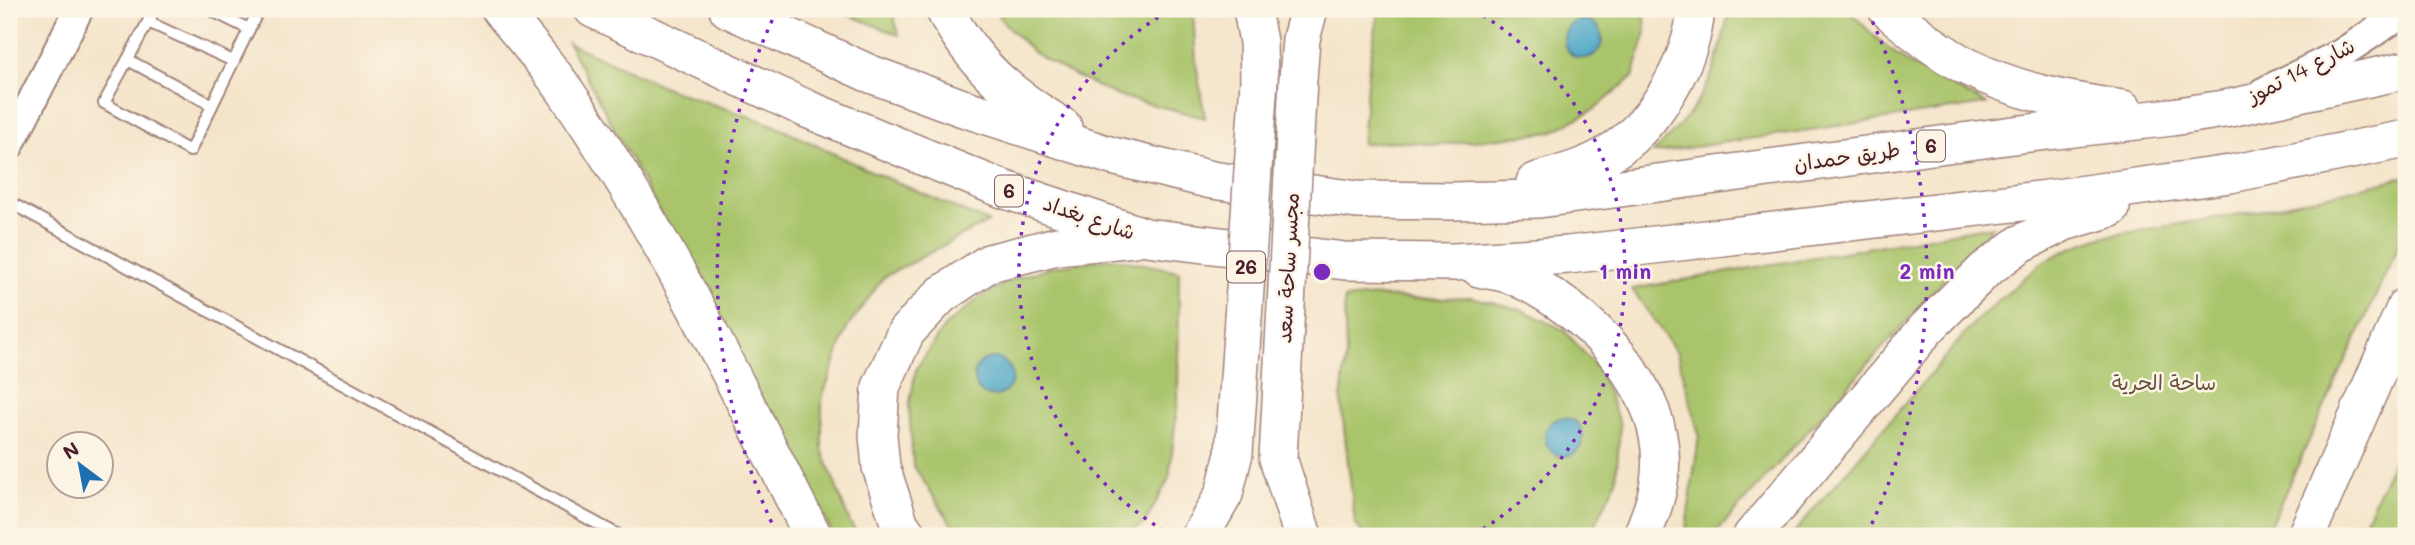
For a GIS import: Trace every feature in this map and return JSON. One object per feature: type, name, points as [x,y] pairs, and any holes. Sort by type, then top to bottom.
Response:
[{"type":"highway","points":[[500,9],[565,90],[624,180],[677,270],[813,536]]},
{"type":"highway","name":"شارع بغداد","points":[[593,9],[807,109],[1000,188],[1146,237],[1345,261],[1454,262]]},
{"type":"highway","name":"6","points":[[728,9],[868,73],[960,107],[1112,156],[1212,180],[1357,200],[1452,201]]},
{"type":"highway","points":[[944,9],[960,38],[993,78],[1035,110],[1112,156]]},
{"type":"highway","points":[[1452,201],[1501,192],[1573,171],[1611,153],[1649,119],[1671,89],[1687,48],[1696,9]]},
{"type":"highway","points":[[1887,9],[1923,38],[1966,66],[2018,87],[2083,104],[2172,117]]},
{"type":"highway","name":"مجسر ساحة سعد","points":[[1278,458],[1298,79],[1305,24]]},
{"type":"highway","name":"مجسر ساحة سعد","points":[[1234,453],[1259,80],[1255,25]]},
{"type":"highway","name":"طريق حمدان","points":[[1452,201],[1539,199],[2021,134],[2172,117],[2230,108],[2406,70]]},
{"type":"highway","name":"6","points":[[1454,262],[1568,255],[2056,198],[2230,174],[2406,139]]},
{"type":"highway","points":[[1752,536],[1927,328],[1975,279],[2020,244],[2064,222],[2230,174]]},
{"type":"highway","points":[[908,536],[900,525],[881,467],[878,435],[881,387],[906,332],[941,295],[989,264],[1057,246],[1146,237]]},
{"type":"highway","points":[[1454,262],[1514,276],[1573,311],[1601,335],[1640,388],[1656,427],[1660,472],[1654,505],[1642,536]]},
{"type":"highway","points":[[2306,536],[2406,306]]},
{"type":"highway","points":[[1200,536],[1224,494],[1234,453]]},
{"type":"highway","name":"26","points":[[1228,536],[1234,453]]},
{"type":"highway","points":[[1278,458],[1303,536]]},
{"type":"highway","name":"26","points":[[1274,536],[1278,458]]},
{"type":"main road","points":[[9,146],[79,9]]},
{"type":"main road","name":"شارع 14 تموز","points":[[2230,108],[2342,53],[2406,11]]},
{"type":"lane","points":[[155,9],[104,103],[190,151],[259,9]]},
{"type":"lane","points":[[208,9],[249,29]]},
{"type":"lane","points":[[148,22],[233,61]]},
{"type":"lane","points":[[128,60],[212,105]]},
{"type":"lane","points":[[9,202],[620,536]]},
{"type":"green space","points":[[834,9],[892,9],[899,35]]},
{"type":"green space","points":[[995,9],[1193,9],[1196,64],[1205,118],[1118,96],[1073,75],[1034,53],[1003,22]]},
{"type":"green space","points":[[1379,9],[1644,9],[1646,32],[1633,77],[1595,109],[1552,132],[1439,145],[1395,141],[1362,144],[1368,73]]},
{"type":"green space","points":[[1729,9],[1847,9],[1875,37],[1909,64],[1986,104],[1653,153],[1683,121],[1704,92],[1719,51]]},
{"type":"green space","points":[[568,43],[671,90],[771,124],[988,222],[884,277],[847,328],[822,398],[822,449],[850,523],[860,536],[834,536]]},
{"type":"green space","name":"ساحة الحرية","points":[[2406,177],[2406,230],[2265,536],[1791,536],[1975,322],[2041,263],[2101,237],[2258,211]]},
{"type":"green space","points":[[1992,226],[1713,536],[1685,536],[1699,435],[1677,353],[1632,289]]},
{"type":"green space","points":[[1112,258],[1179,271],[1178,399],[1169,479],[1144,524],[1124,536],[970,536],[951,523],[913,465],[909,408],[916,369],[944,327],[978,299],[1011,280],[1051,267]]},
{"type":"green space","points":[[1377,296],[1415,299],[1471,297],[1520,309],[1564,330],[1599,370],[1620,425],[1616,481],[1590,536],[1365,536],[1355,523],[1341,401],[1346,354],[1344,299]]},
{"type":"green space","points":[[2406,434],[2406,536],[2358,536]]},
{"type":"water","points":[[1583,20],[1596,26],[1602,39],[1596,52],[1583,58],[1570,52],[1564,39],[1570,26]]},
{"type":"water","points":[[993,358],[1006,364],[1012,377],[1006,390],[993,396],[980,390],[974,377],[980,364]]},
{"type":"water","points":[[1564,418],[1577,424],[1583,437],[1577,450],[1564,456],[1551,450],[1545,437],[1551,424]]}]
